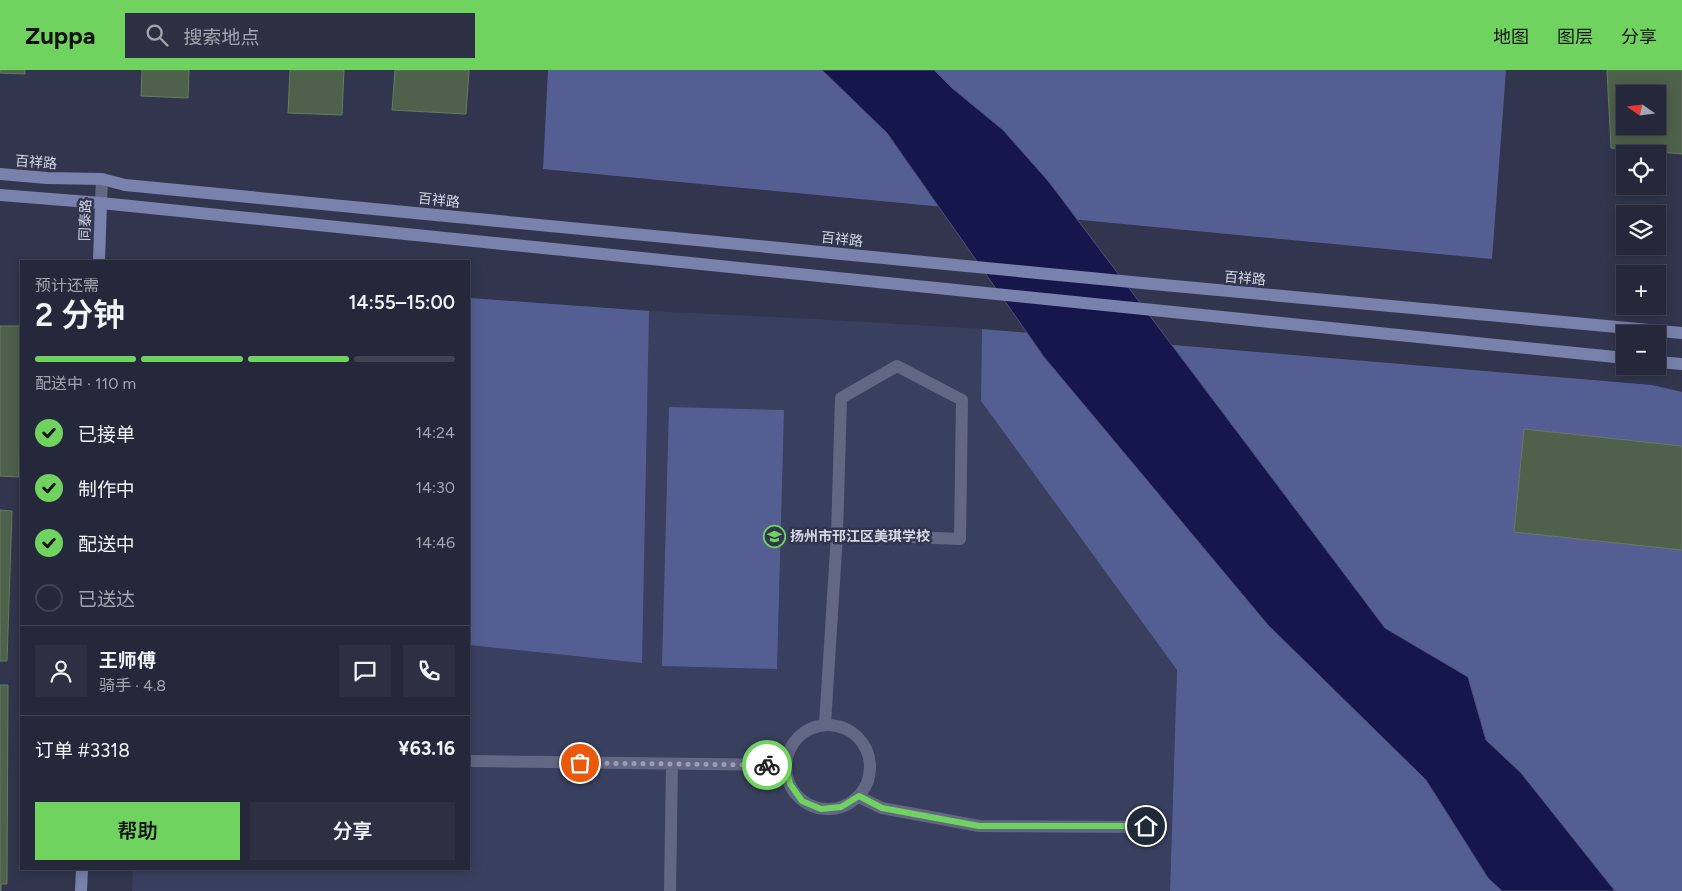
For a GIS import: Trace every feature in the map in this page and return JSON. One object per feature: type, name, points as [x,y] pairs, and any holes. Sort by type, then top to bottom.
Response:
[{"type":"street","name":"百祥路","points":[[0,174],[47,178],[102,179],[134,186],[1142,284],[1682,333]]},
{"type":"street","name":"同泰路","points":[[99,260],[102,179]]},
{"type":"street","points":[[0,195],[101,203],[1616,357]]},
{"type":"street","points":[[1666,363],[1682,364]]},
{"type":"street","points":[[825,724],[837,534],[841,398],[897,366],[962,400],[960,540],[837,534]]},
{"type":"street","points":[[825,724],[845,728],[861,740],[870,758],[869,779],[859,796],[841,807],[821,809],[802,801],[790,784],[786,765],[792,745],[806,730],[825,724]]},
{"type":"street","points":[[470,761],[786,765]]},
{"type":"street","points":[[670,891],[672,764]]},
{"type":"street","points":[[859,796],[882,808],[979,826],[1146,826]]},
{"type":"street","points":[[81,891],[82,870]]},
{"type":"shaded area","points":[[548,70],[1506,70],[1492,259],[543,169]]},
{"type":"shaded area","points":[[822,70],[934,70],[952,88],[1003,130],[1049,182],[1385,628],[1468,677],[1486,740],[1521,773],[1615,891],[1502,891],[1488,878],[1426,780],[1268,625],[1044,357],[887,133]]},
{"type":"shaded area","name":"扬州市邗江区美琪学校","points":[[470,298],[649,311],[982,329],[981,401],[1177,670],[1170,891],[132,891],[133,870],[470,870]]},
{"type":"shaded area","points":[[470,298],[649,311],[642,663],[470,645]]},
{"type":"shaded area","points":[[982,329],[1652,385],[1682,392],[1682,891],[1170,891],[1177,670],[981,401]]},
{"type":"shaded area","points":[[669,407],[784,410],[777,669],[662,666]]},
{"type":"building","points":[[0,70],[25,70],[25,74],[0,73]]},
{"type":"building","points":[[142,70],[189,70],[188,98],[141,96]]},
{"type":"building","points":[[290,70],[344,70],[342,115],[288,113]]},
{"type":"building","points":[[395,70],[469,70],[466,114],[392,110]]},
{"type":"building","points":[[1607,70],[1682,70],[1682,154],[1666,153],[1666,145],[1616,145],[1616,148],[1611,148]]},
{"type":"building","points":[[0,326],[20,326],[19,477],[0,476]]},
{"type":"building","points":[[1524,429],[1682,446],[1682,550],[1514,532]]},
{"type":"building","points":[[0,510],[12,511],[7,661],[0,661]]},
{"type":"building","points":[[0,685],[8,685],[7,884],[1,884],[1,891],[0,891]]},
{"type":"way so far","points":[[580,763],[767,765]]},
{"type":"place","name":"扬州市邗江区美琪学校","points":[[774,536]]},
{"type":"route","points":[[767,765],[786,765],[790,784],[802,801],[821,809],[841,807],[859,796],[882,808],[979,826],[1146,826]]}]
